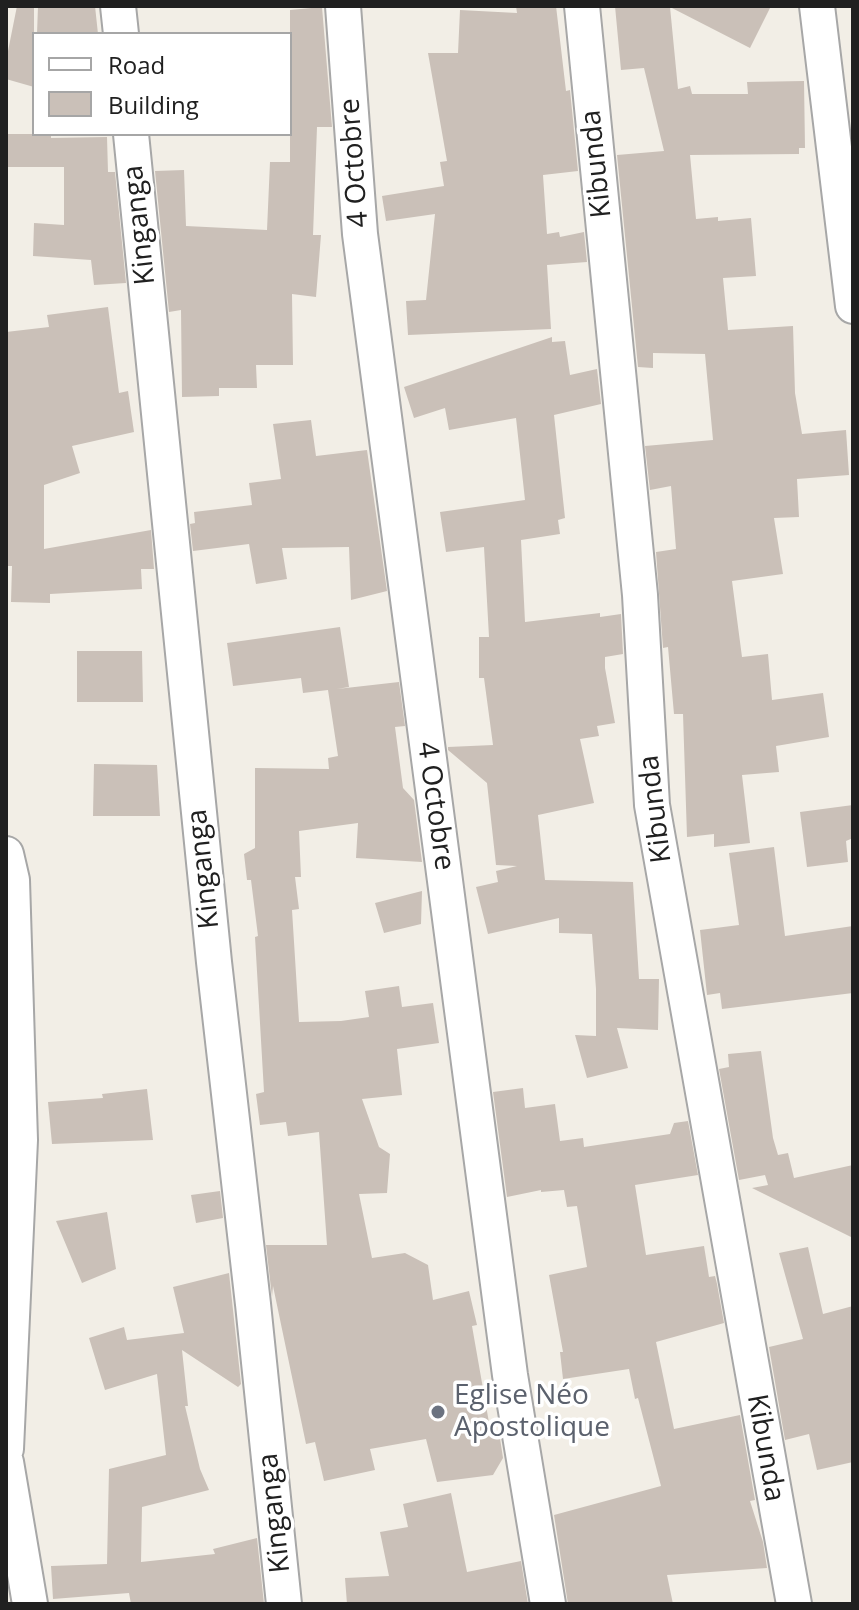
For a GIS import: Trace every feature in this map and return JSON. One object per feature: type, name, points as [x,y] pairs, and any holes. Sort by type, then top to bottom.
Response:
[{"type":"street","points":[[118,6],[121,32]]},
{"type":"street","name":"4 Octobre","points":[[343,6],[362,249],[510,1375],[548,1604]]},
{"type":"street","name":"Kibunda","points":[[582,6],[640,595],[652,805],[794,1604]]},
{"type":"street","points":[[817,6],[853,306]]},
{"type":"street","name":"Kinganga","points":[[131,136],[214,962],[284,1604]]},
{"type":"street","points":[[6,854],[12,880],[20,1140],[6,1449]]},
{"type":"street","points":[[6,1462],[30,1604]]},
{"type":"building","points":[[17,6],[34,6],[32,86],[6,79],[6,61]]},
{"type":"building","points":[[38,6],[95,6],[98,32],[37,32]]},
{"type":"building","points":[[516,6],[556,6],[566,91],[570,90],[578,171],[543,175],[547,234],[559,232],[560,237],[584,232],[587,262],[547,265],[551,329],[408,335],[406,301],[426,300],[435,214],[386,221],[382,196],[444,186],[440,162],[447,161],[428,53],[458,53],[460,10],[517,13]]},
{"type":"building","points":[[615,6],[771,6],[750,48],[670,7],[678,89],[690,86],[692,94],[748,94],[747,82],[804,81],[805,148],[799,148],[799,154],[690,155],[696,219],[751,218],[756,276],[723,278],[728,330],[793,326],[795,393],[802,434],[846,430],[849,475],[797,479],[799,517],[774,518],[783,574],[732,581],[742,657],[768,654],[772,700],[823,693],[829,737],[776,746],[779,772],[742,775],[750,843],[714,847],[714,834],[687,837],[683,714],[674,714],[668,647],[663,648],[656,552],[676,549],[671,486],[650,490],[645,446],[713,440],[705,354],[653,353],[653,368],[638,367],[617,155],[664,151],[644,68],[621,70]]},
{"type":"building","points":[[322,7],[332,127],[317,127],[313,235],[321,235],[316,297],[292,294],[293,365],[256,365],[257,388],[219,388],[219,396],[182,397],[181,310],[169,312],[155,171],[184,170],[186,226],[267,230],[270,162],[290,162],[290,10]]},
{"type":"building","points":[[6,134],[51,138],[107,137],[108,172],[115,172],[126,283],[94,285],[91,260],[33,256],[34,223],[64,225],[64,167],[6,167]]},
{"type":"building","points":[[108,307],[119,393],[128,391],[134,432],[72,446],[80,473],[44,485],[44,549],[151,530],[154,569],[141,569],[142,589],[50,594],[50,603],[11,602],[12,566],[6,566],[6,332],[49,327],[47,315]]},
{"type":"building","points":[[552,337],[552,342],[565,341],[570,375],[597,369],[601,404],[554,415],[565,518],[558,520],[560,534],[521,540],[525,622],[600,613],[600,617],[621,614],[623,654],[605,657],[615,723],[597,726],[599,736],[580,739],[594,803],[538,815],[545,880],[633,882],[639,979],[659,979],[658,1030],[617,1028],[628,1068],[587,1078],[575,1035],[596,1036],[592,934],[559,933],[559,918],[488,934],[476,887],[498,882],[496,871],[517,866],[496,865],[487,783],[448,750],[448,747],[493,745],[484,678],[479,678],[479,637],[489,637],[484,547],[446,552],[440,512],[525,500],[516,418],[449,430],[445,408],[414,418],[404,387]]},
{"type":"building","points":[[311,420],[316,456],[367,450],[387,591],[351,600],[349,547],[282,548],[287,579],[256,584],[249,544],[193,551],[190,524],[195,523],[194,512],[252,505],[249,483],[281,479],[273,424]]},
{"type":"building","points":[[340,627],[349,687],[337,689],[399,682],[405,726],[395,727],[403,788],[414,800],[422,862],[356,858],[358,823],[299,831],[301,877],[295,877],[299,909],[292,910],[299,1022],[369,1017],[365,991],[399,986],[402,1007],[433,1003],[439,1043],[397,1049],[402,1095],[362,1099],[379,1147],[390,1154],[387,1193],[359,1194],[372,1258],[405,1253],[428,1265],[433,1300],[469,1291],[477,1325],[472,1326],[491,1434],[499,1432],[503,1458],[493,1475],[437,1482],[426,1439],[370,1449],[375,1470],[324,1481],[315,1442],[306,1444],[273,1286],[272,1297],[266,1245],[327,1245],[319,1132],[288,1136],[286,1122],[260,1125],[256,1094],[264,1092],[255,937],[258,936],[251,880],[247,880],[244,854],[255,848],[255,768],[329,769],[328,758],[338,756],[328,690],[303,693],[301,678],[233,686],[227,643]]},
{"type":"building","points":[[77,651],[142,651],[143,702],[77,702]]},
{"type":"building","points":[[94,764],[157,765],[160,816],[93,816]]},
{"type":"building","points":[[853,805],[853,838],[846,841],[848,862],[807,867],[800,812]]},
{"type":"building","points":[[774,847],[785,936],[853,926],[853,993],[722,1009],[720,993],[707,995],[700,930],[739,925],[729,853]]},
{"type":"building","points":[[422,891],[421,924],[384,933],[375,903]]},
{"type":"building","points":[[761,1051],[773,1138],[778,1155],[788,1153],[794,1178],[853,1165],[853,1238],[752,1188],[768,1185],[765,1175],[739,1180],[719,1069],[729,1067],[728,1054]]},
{"type":"building","points":[[523,1088],[525,1108],[555,1104],[560,1141],[583,1138],[584,1147],[670,1134],[674,1123],[688,1121],[698,1175],[635,1185],[646,1255],[704,1246],[709,1277],[715,1276],[724,1323],[656,1342],[674,1429],[740,1415],[755,1500],[750,1501],[763,1542],[767,1568],[667,1575],[673,1604],[568,1604],[554,1515],[661,1486],[629,1369],[563,1379],[560,1352],[563,1352],[549,1275],[587,1267],[577,1206],[567,1207],[564,1190],[541,1190],[507,1197],[493,1092]]},
{"type":"building","points":[[147,1089],[153,1140],[52,1144],[48,1102],[103,1098],[102,1094]]},
{"type":"building","points":[[220,1191],[223,1218],[196,1223],[191,1195]]},
{"type":"building","points":[[107,1212],[116,1269],[82,1283],[56,1221]]},
{"type":"building","points":[[808,1247],[823,1314],[853,1306],[853,1462],[817,1470],[809,1434],[785,1440],[769,1347],[803,1339],[779,1253]]},
{"type":"building","points":[[229,1273],[241,1384],[238,1387],[182,1350],[188,1406],[185,1406],[200,1469],[209,1490],[142,1507],[141,1562],[215,1554],[213,1549],[257,1538],[264,1604],[131,1604],[129,1593],[53,1599],[51,1566],[107,1564],[109,1469],[166,1455],[157,1374],[105,1390],[89,1338],[124,1327],[127,1340],[184,1333],[173,1287]]},
{"type":"building","points":[[451,1493],[467,1572],[521,1561],[528,1604],[347,1604],[345,1578],[389,1576],[380,1532],[408,1527],[403,1504]]},
{"type":"place","name":"Eglise Néo Apostolique","points":[[438,1412]]}]
